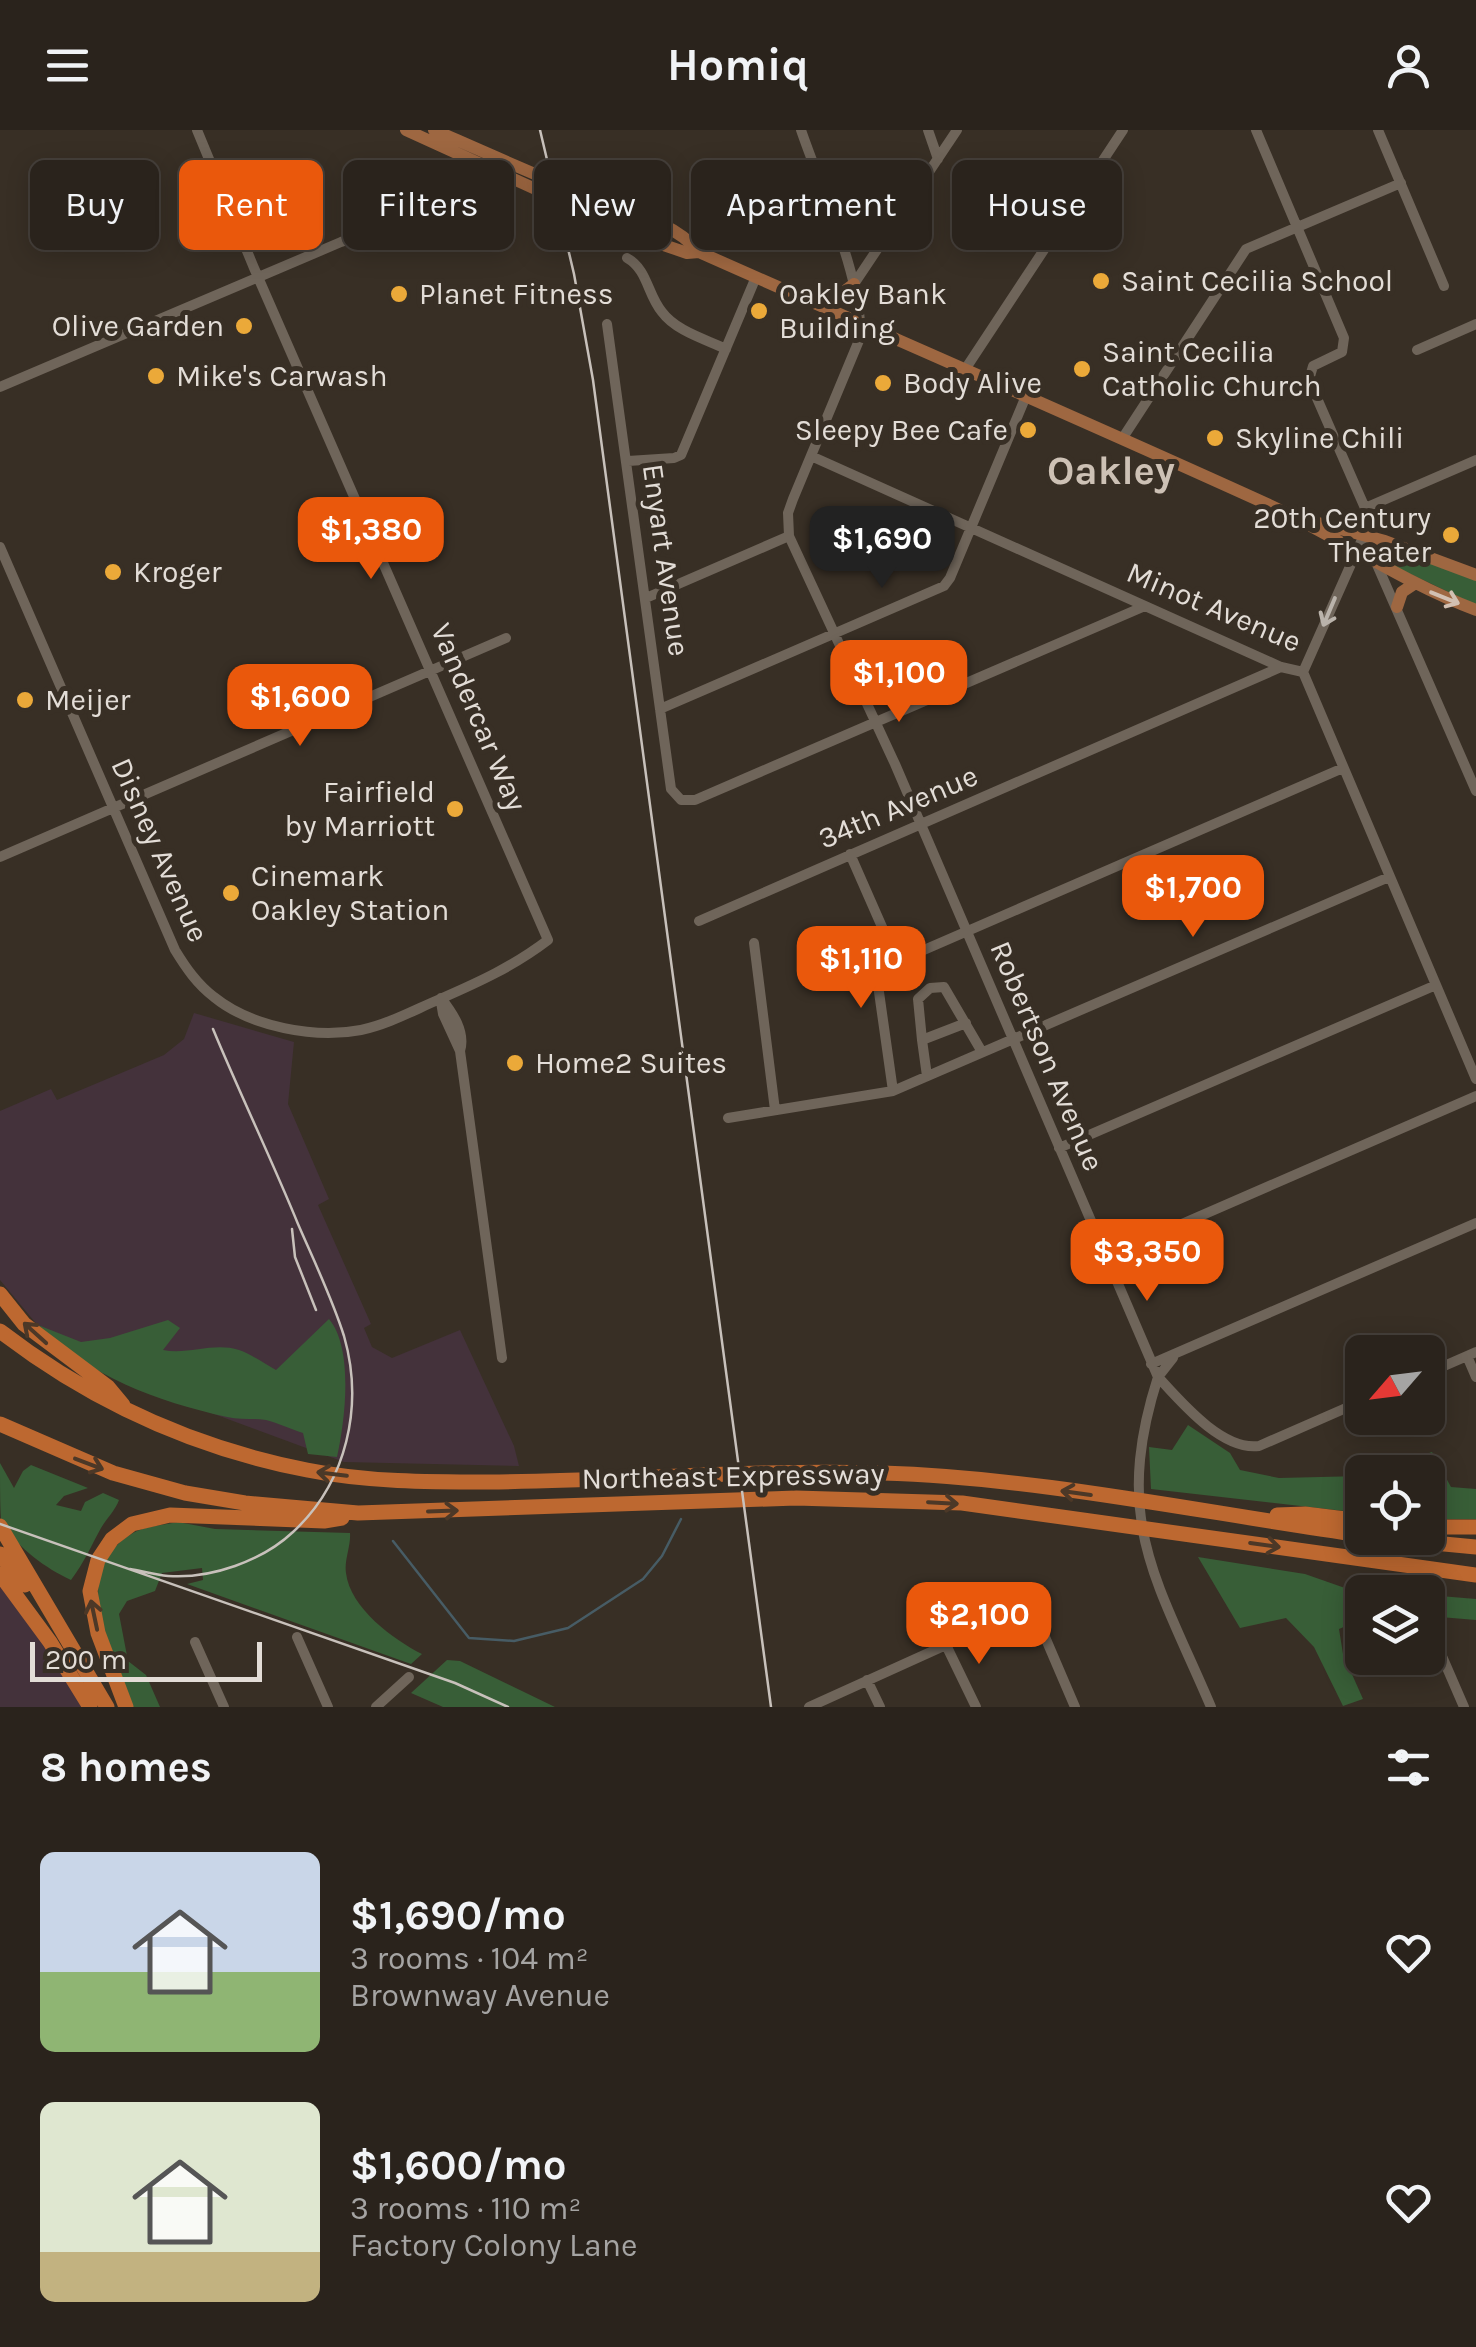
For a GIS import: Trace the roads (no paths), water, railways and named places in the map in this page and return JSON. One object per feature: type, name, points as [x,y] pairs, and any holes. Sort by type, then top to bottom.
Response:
[{"type":"highway","points":[[0,1294],[24,1324],[108,1387],[129,1412]]},
{"type":"highway","name":"Northeast Expressway","points":[[0,1331],[90,1393],[129,1412],[181,1435],[309,1471],[376,1478],[578,1481],[797,1472],[884,1473],[1021,1485],[1345,1532]]},
{"type":"highway","name":"Northeast Expressway","points":[[0,1424],[113,1473],[185,1493],[304,1509],[389,1512],[815,1498],[962,1504],[1476,1576]]},
{"type":"highway","points":[[126,1707],[98,1633],[90,1591],[98,1560],[123,1530],[142,1520],[170,1515],[324,1521],[389,1512]]},
{"type":"highway","points":[[1242,1516],[1304,1514],[1345,1519]]},
{"type":"highway","points":[[0,1526],[107,1707]]},
{"type":"highway","points":[[1445,1527],[1476,1528]]},
{"type":"highway","points":[[1445,1544],[1476,1547]]},
{"type":"highway","points":[[0,1554],[74,1653]]},
{"type":"highway","points":[[0,1574],[50,1642],[90,1707]]},
{"type":"main road","points":[[406,130],[643,238],[688,253],[699,252]]},
{"type":"main road","points":[[434,130],[648,219],[692,243],[699,252],[1296,518],[1414,584],[1476,610]]},
{"type":"main road","points":[[825,306],[854,284]]},
{"type":"main road","points":[[1296,518],[1364,535],[1476,574]]},
{"type":"main road","points":[[1320,534],[1350,531]]},
{"type":"main road","points":[[1396,607],[1402,592],[1414,584]]},
{"type":"street","name":"Vandercar Way","points":[[196,130],[548,940]]},
{"type":"street","points":[[646,598],[789,536],[788,513],[860,338],[854,284],[801,130]]},
{"type":"street","points":[[928,130],[938,159]]},
{"type":"street","points":[[854,284],[957,130]]},
{"type":"street","points":[[966,368],[1123,130]]},
{"type":"street","points":[[1256,130],[1345,343],[1338,355],[1313,366],[1308,380],[1365,508],[1364,535],[1476,791]]},
{"type":"street","points":[[1378,130],[1444,286]]},
{"type":"street","points":[[1122,439],[1246,249],[1401,182]]},
{"type":"street","points":[[0,388],[343,243]]},
{"type":"street","points":[[627,258],[643,273],[657,306],[669,320],[726,348]]},
{"type":"street","points":[[628,461],[680,455],[756,277]]},
{"type":"street","name":"Enyart Avenue","points":[[607,324],[672,789],[681,800],[695,800],[876,723]]},
{"type":"street","points":[[1417,350],[1476,324]]},
{"type":"street","points":[[660,708],[944,586],[1026,396]]},
{"type":"street","name":"Minot Avenue","points":[[811,456],[1281,667],[1302,672],[1476,1079]]},
{"type":"street","points":[[1365,508],[1476,460]]},
{"type":"street","points":[[1302,672],[1364,535]]},
{"type":"street","name":"Robertson Avenue","points":[[789,536],[921,825],[1158,1377],[1209,1426],[1245,1447],[1259,1446],[1345,1408]]},
{"type":"street","name":"Disney Avenue","points":[[0,547],[175,950],[203,988],[234,1010],[296,1030],[345,1032],[380,1025],[499,974],[548,940]]},
{"type":"street","points":[[876,723],[1145,606]]},
{"type":"street","points":[[0,857],[506,638]]},
{"type":"street","name":"34th Avenue","points":[[699,921],[1281,667]]},
{"type":"street","points":[[893,1091],[876,978],[886,966],[1344,768]]},
{"type":"street","points":[[850,854],[897,961]]},
{"type":"street","points":[[728,1118],[893,1091],[1389,876]]},
{"type":"street","points":[[754,943],[775,1110]]},
{"type":"street","points":[[1059,1148],[1436,985]]},
{"type":"street","points":[[927,1076],[917,1004],[930,988],[944,987],[982,1052]]},
{"type":"street","points":[[441,998],[463,1043],[460,1051],[502,1358]]},
{"type":"street","points":[[922,1040],[966,1022]]},
{"type":"street","points":[[1106,1257],[1476,1096]]},
{"type":"street","points":[[1151,1364],[1476,1224]]},
{"type":"street","points":[[1176,1354],[1158,1377],[1140,1438],[1139,1516],[1148,1559],[1212,1707]]},
{"type":"street","points":[[1445,1365],[1471,1354],[1476,1378]]},
{"type":"street","points":[[808,1706],[946,1645],[1030,1602],[1076,1707]]},
{"type":"street","points":[[296,1637],[328,1707]]},
{"type":"street","points":[[195,1642],[224,1707]]},
{"type":"street","points":[[946,1645],[976,1707]]},
{"type":"street","points":[[1445,1663],[1464,1707]]},
{"type":"street","points":[[376,1707],[409,1677]]},
{"type":"street","points":[[868,1680],[880,1707]]},
{"type":"waterway","points":[[393,1541],[469,1638],[514,1641],[568,1628],[643,1579],[662,1556],[681,1519]]},
{"type":"railway","points":[[540,130],[574,274],[593,380],[771,1707]]},
{"type":"railway","points":[[130,1569],[168,1576],[201,1574],[235,1566],[266,1552],[293,1532],[327,1490],[338,1466],[351,1416],[350,1362],[344,1336],[213,1029]]},
{"type":"railway","points":[[292,1229],[295,1257],[316,1310]]},
{"type":"railway","points":[[0,1524],[455,1683],[508,1707]]},
{"type":"place","name":"Saint Cecilia School","points":[[1101,281]]},
{"type":"place","name":"Planet Fitness","points":[[399,294]]},
{"type":"place","name":"Oakley Bank Building","points":[[759,311]]},
{"type":"place","name":"Olive Garden","points":[[244,326]]},
{"type":"place","name":"Saint Cecilia Catholic Church","points":[[1082,369]]},
{"type":"place","name":"Mike's Carwash","points":[[156,376]]},
{"type":"place","name":"Body Alive","points":[[883,383]]},
{"type":"place","name":"Sleepy Bee Cafe","points":[[1028,430]]},
{"type":"place","name":"Skyline Chili","points":[[1215,438]]},
{"type":"place","name":"20th Century Theater","points":[[1451,535]]},
{"type":"place","name":"Kroger","points":[[113,572]]},
{"type":"place","name":"Meijer","points":[[25,700]]},
{"type":"place","name":"Fairfield by Marriott","points":[[455,809]]},
{"type":"place","name":"Cinemark Oakley Station","points":[[231,893]]},
{"type":"place","name":"Home2 Suites","points":[[515,1063]]},
{"type":"district","name":"Oakley","points":[[1111,470]]}]
